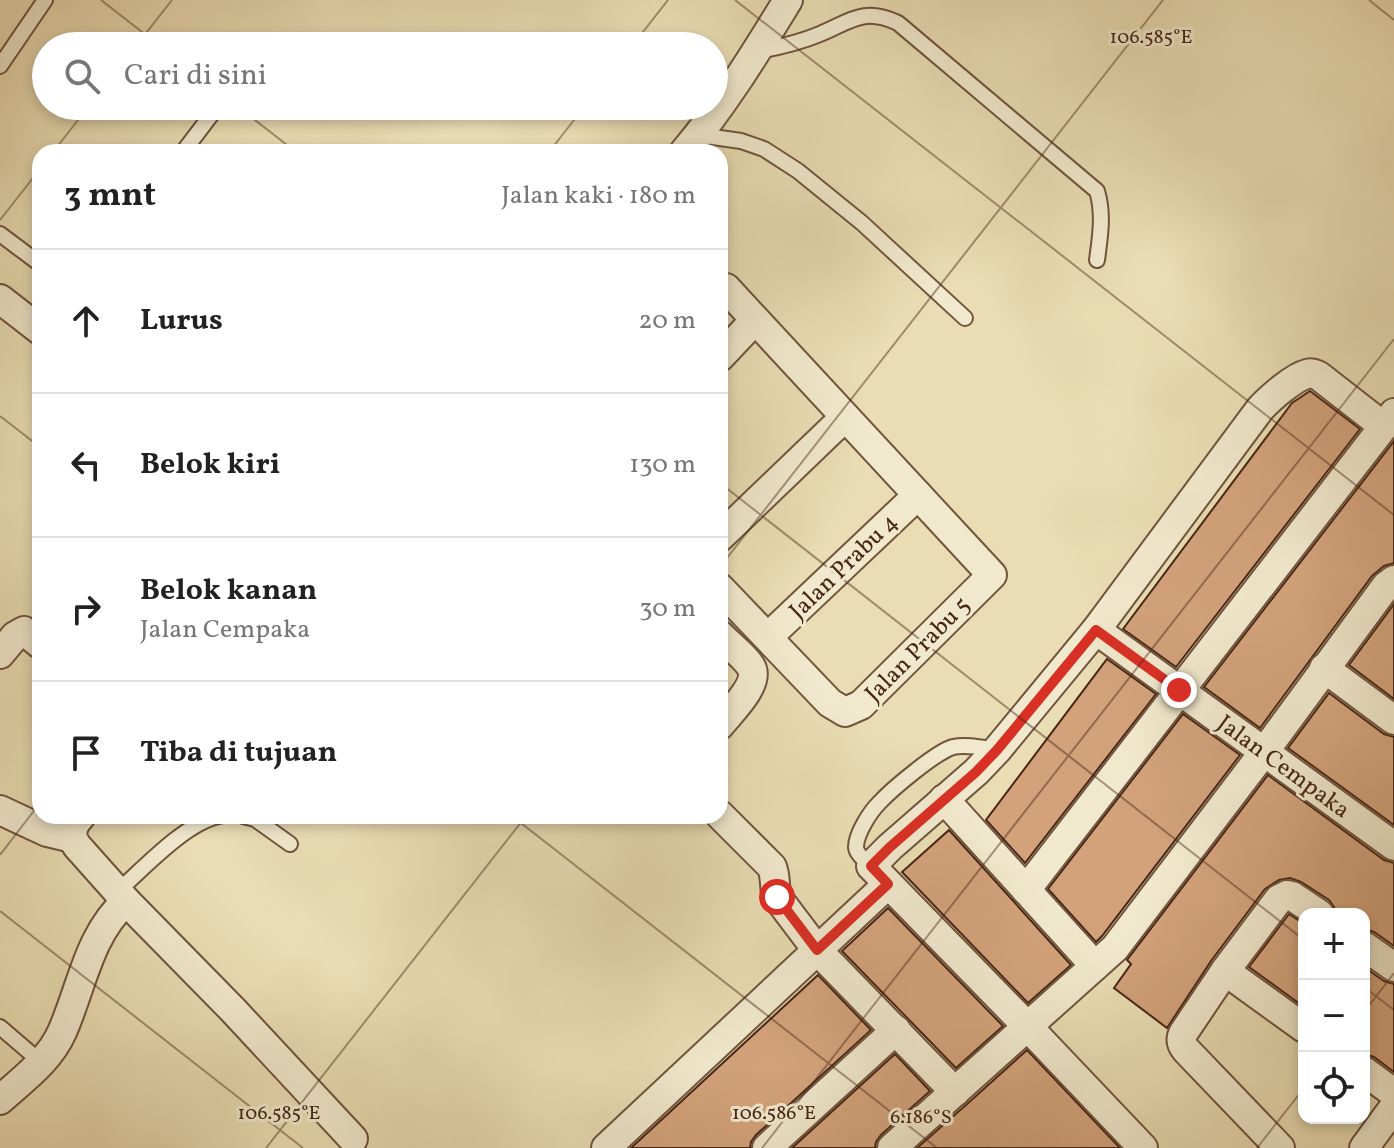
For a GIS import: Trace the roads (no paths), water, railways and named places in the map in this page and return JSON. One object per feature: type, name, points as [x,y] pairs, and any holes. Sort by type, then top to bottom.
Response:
[{"type":"street","points":[[728,90],[788,0]]},
{"type":"street","points":[[691,143],[707,120]]},
{"type":"street","points":[[728,290],[918,495]]},
{"type":"street","points":[[0,299],[32,324]]},
{"type":"street","points":[[728,349],[755,320]]},
{"type":"street","points":[[608,1147],[817,950],[880,875],[890,847],[997,750],[1096,630],[1271,397],[1303,375],[1313,374],[1388,419],[1026,890]]},
{"type":"street","points":[[728,529],[845,417]]},
{"type":"street","name":"Jalan Prabu 5","points":[[768,637],[838,709],[845,712],[861,705],[992,575],[918,495]]},
{"type":"street","name":"Jalan Prabu 4","points":[[768,637],[918,495]]},
{"type":"street","points":[[892,1148],[1115,948],[1386,586],[1394,580]]},
{"type":"street","points":[[728,596],[768,637]]},
{"type":"street","name":"Jalan Cempaka","points":[[1096,630],[1394,846]]},
{"type":"street","points":[[0,654],[15,636],[24,631],[32,638]]},
{"type":"street","points":[[728,643],[751,666],[753,674],[746,694],[728,715]]},
{"type":"street","points":[[1324,668],[1394,720]]},
{"type":"street","points":[[944,799],[1095,966]]},
{"type":"street","points":[[0,810],[47,832],[77,827],[121,896],[353,1139]]},
{"type":"street","points":[[728,823],[772,867],[777,897],[817,950],[955,1092]]},
{"type":"street","points":[[880,875],[1143,1148]]},
{"type":"street","points":[[0,1100],[42,1063],[61,1033],[94,944],[121,896]]},
{"type":"street","points":[[1280,1148],[1181,1044],[1181,1039],[1225,971],[1283,896],[1296,898],[1310,908]]},
{"type":"street","points":[[1370,950],[1394,967]]},
{"type":"street","points":[[1225,971],[1298,1024]]},
{"type":"street","points":[[767,1148],[896,1030]]},
{"type":"street","points":[[1370,1075],[1394,1093]]},
{"type":"street","points":[[1364,1148],[1394,1107]]},
{"type":"lane","points":[[0,66],[45,0]]},
{"type":"lane","points":[[755,52],[819,34],[861,16],[883,16],[898,23],[1097,191],[1102,216],[1097,260]]},
{"type":"lane","points":[[189,144],[207,120]]},
{"type":"lane","points":[[691,143],[741,141],[764,149],[798,171],[862,223],[965,318]]},
{"type":"lane","points":[[0,234],[32,258]]},
{"type":"lane","points":[[880,875],[856,849],[865,822],[879,802],[934,756],[953,747],[997,750]]},
{"type":"lane","points":[[121,896],[188,829],[197,824]]},
{"type":"lane","points":[[262,824],[290,844]]},
{"type":"lane","points":[[0,1027],[42,1063]]}]
